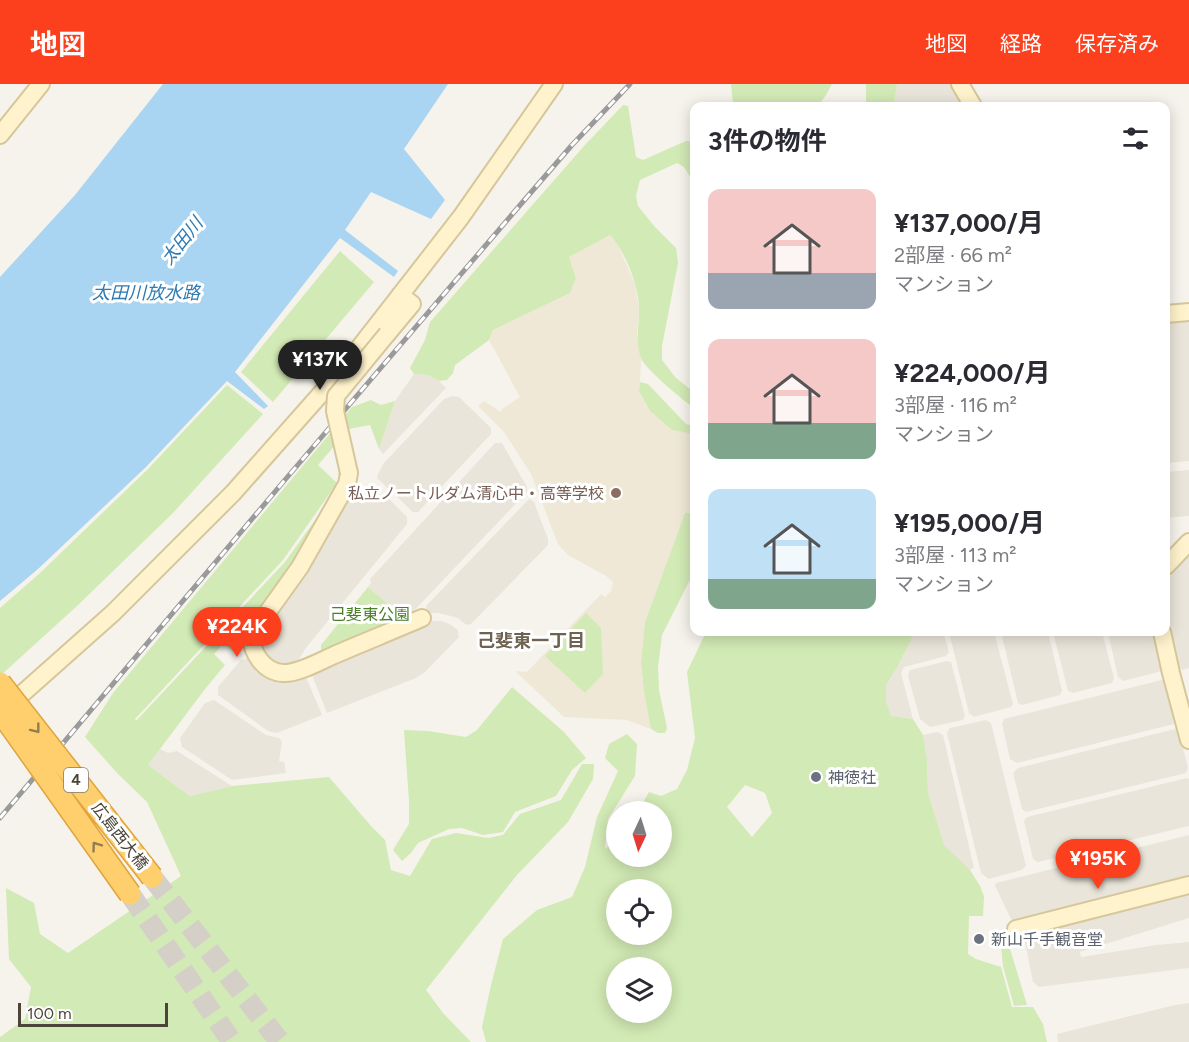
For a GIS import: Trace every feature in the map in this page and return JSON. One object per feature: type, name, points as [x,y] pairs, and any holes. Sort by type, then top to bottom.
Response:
[{"type":"highway","name":"広島西大橋","points":[[0,683],[152,877]]},
{"type":"highway","name":"広島西大橋","points":[[0,712],[130,894]]},
{"type":"street","points":[[0,135],[41,84]]},
{"type":"street","points":[[0,712],[113,613],[233,493],[342,370],[461,217],[554,84]]},
{"type":"street","points":[[960,84],[971,102]]},
{"type":"street","points":[[400,295],[412,304],[336,396],[335,411],[349,472],[347,484],[300,567],[252,634],[251,642],[261,663],[282,673],[292,672],[422,618]]},
{"type":"street","points":[[1170,314],[1189,312]]},
{"type":"street","points":[[1170,562],[1189,542]]},
{"type":"street","points":[[1163,636],[1189,740]]},
{"type":"street","points":[[1016,929],[1189,885]]},
{"type":"shaded area","points":[[897,84],[952,84],[961,102],[895,102]]},
{"type":"shaded area","name":"私立ノートルダム清心中・高等学校","points":[[610,234],[618,245],[635,284],[639,309],[637,335],[641,359],[639,391],[650,411],[672,429],[690,433],[690,513],[685,514],[645,622],[641,663],[651,729],[627,720],[564,717],[515,671],[527,672],[601,594],[605,597],[611,591],[613,582],[568,555],[558,544],[531,474],[504,432],[478,406],[484,401],[501,412],[520,397],[489,340],[493,330],[570,293],[576,278],[569,257]]},
{"type":"shaded area","points":[[1189,316],[1189,461],[1170,463],[1170,318]]},
{"type":"shaded area","points":[[414,374],[428,375],[446,388],[383,454],[379,449],[395,401]]},
{"type":"shaded area","points":[[459,397],[491,428],[491,434],[418,512],[413,512],[377,478],[378,474],[384,463],[444,399]]},
{"type":"shaded area","points":[[495,443],[502,443],[527,487],[527,492],[407,618],[403,617],[368,587],[371,583],[370,579]]},
{"type":"shaded area","points":[[1189,470],[1189,516],[1170,518],[1170,472]]},
{"type":"shaded area","points":[[353,484],[373,499],[377,496],[383,501],[387,497],[407,517],[407,524],[305,649],[296,665],[282,669],[259,652],[260,631]]},
{"type":"shaded area","points":[[529,499],[534,502],[548,539],[548,545],[470,625],[458,618],[428,613],[426,606]]},
{"type":"shaded area","points":[[1189,552],[1189,668],[1182,670],[1176,666],[1169,636],[1170,568]]},
{"type":"shaded area","points":[[442,621],[451,625],[458,630],[459,637],[425,672],[416,678],[327,713],[310,670],[418,625]]},
{"type":"shaded area","points":[[913,636],[944,636],[949,652],[946,656],[904,667],[901,673],[913,719],[891,716],[886,701],[886,685]]},
{"type":"shaded area","points":[[950,636],[995,636],[1013,704],[1011,707],[974,717],[969,713]]},
{"type":"shaded area","points":[[1002,636],[1049,636],[1062,691],[1060,695],[1022,705],[1018,703]]},
{"type":"shaded area","points":[[1054,636],[1103,636],[1114,678],[1112,683],[1073,693],[1068,691]]},
{"type":"shaded area","points":[[1109,636],[1156,636],[1164,668],[1162,671],[1123,681],[1118,677]]},
{"type":"shaded area","points":[[251,658],[304,672],[322,715],[277,733],[268,731],[218,695],[218,687],[241,660]]},
{"type":"shaded area","points":[[951,662],[965,716],[963,720],[930,727],[920,719],[908,676],[910,670]]},
{"type":"shaded area","points":[[1162,680],[1168,682],[1176,718],[1174,724],[1017,763],[1010,759],[1002,724],[1004,719]]},
{"type":"shaded area","points":[[214,700],[266,735],[279,738],[282,742],[279,761],[284,762],[286,773],[232,780],[182,747],[180,738],[205,703]]},
{"type":"shaded area","points":[[986,720],[991,723],[1026,866],[1022,870],[989,879],[981,873],[947,733],[950,728]]},
{"type":"shaded area","points":[[1175,729],[1179,732],[1188,768],[1186,773],[1026,812],[1022,809],[1013,773],[1018,768]]},
{"type":"shaded area","points":[[937,732],[943,735],[974,868],[970,870],[944,846],[928,793],[927,759],[923,735]]},
{"type":"shaded area","points":[[160,749],[168,753],[177,751],[232,786],[190,796],[148,765]]},
{"type":"shaded area","points":[[1189,779],[1189,826],[1038,862],[1033,859],[1024,821],[1027,817]]},
{"type":"shaded area","points":[[1189,835],[1189,880],[1017,923],[1012,921],[995,886],[996,883]]},
{"type":"shaded area","points":[[1189,892],[1189,918],[1080,952],[1081,957],[1189,942],[1189,968],[1039,987],[1033,982],[1024,937],[1027,932]]},
{"type":"shaded area","points":[[1189,1003],[1189,1042],[1058,1042],[1057,1034]]},
{"type":"green space","points":[[731,84],[832,84],[821,102],[733,102]]},
{"type":"green space","points":[[866,84],[897,84],[895,102],[866,102]]},
{"type":"green space","points":[[623,105],[628,106],[636,157],[643,160],[690,141],[690,177],[684,167],[677,163],[640,180],[636,196],[638,206],[676,248],[678,263],[662,346],[662,360],[676,378],[690,389],[690,405],[656,376],[641,358],[638,340],[637,292],[626,260],[610,235],[569,257],[576,278],[570,293],[493,330],[489,340],[455,365],[453,373],[447,380],[439,381],[428,375],[414,374],[410,368],[425,340],[430,322],[584,146]]},
{"type":"green space","points":[[340,251],[374,282],[273,402],[241,372]]},
{"type":"green space","points":[[640,382],[648,384],[686,424],[690,425],[690,433],[672,430],[650,411],[639,391]]},
{"type":"green space","points":[[227,385],[263,414],[173,513],[77,606],[0,676],[0,608],[40,573],[147,470]]},
{"type":"green space","points":[[371,400],[381,405],[395,401],[379,449],[370,425],[349,429],[318,465],[337,483],[283,560],[135,719],[136,721],[285,562],[338,488],[294,566],[233,651],[223,644],[214,654],[225,665],[148,765],[190,796],[232,786],[329,777],[385,840],[391,870],[410,876],[432,839],[456,833],[488,838],[503,835],[520,814],[561,800],[582,764],[594,764],[593,779],[568,822],[517,875],[426,990],[443,1013],[471,1042],[0,1042],[0,1037],[25,1019],[31,987],[9,959],[6,888],[34,903],[40,934],[68,953],[181,876],[147,802],[85,737],[113,693],[352,407]]},
{"type":"green space","points":[[685,513],[690,513],[690,580],[662,635],[658,667],[659,690],[667,728],[665,733],[658,733],[651,729],[644,692],[641,663],[645,622]]},
{"type":"green space","name":"己斐東公園","points":[[368,587],[403,617],[325,652],[321,650],[321,645]]},
{"type":"green space","points":[[586,613],[601,628],[603,674],[585,693],[545,656]]},
{"type":"green space","points":[[704,636],[913,636],[886,685],[886,701],[891,716],[913,719],[923,735],[927,759],[928,793],[944,845],[970,870],[984,896],[983,916],[969,916],[968,954],[1001,967],[1012,1007],[1033,1007],[1043,1024],[1047,1042],[486,1042],[482,1027],[503,939],[537,910],[572,897],[585,867],[597,817],[618,771],[605,758],[609,744],[627,734],[637,744],[635,776],[619,801],[606,801],[606,867],[672,867],[672,801],[644,801],[649,792],[661,796],[677,789],[687,770],[695,738],[687,672]],"holes":[[[745,785],[765,793],[772,813],[752,837],[727,807]]]},
{"type":"green space","points":[[512,687],[564,732],[586,758],[572,770],[556,796],[515,812],[503,832],[483,835],[462,828],[449,829],[418,843],[402,861],[393,850],[409,824],[404,730],[466,737],[477,730]]},
{"type":"green space","points":[[1005,932],[1027,1005],[1014,1006],[1003,966],[1000,936]]},
{"type":"water","name":"太田川放水路","points":[[163,84],[448,84],[404,149],[445,200],[431,219],[371,192],[345,230],[398,271],[394,277],[340,238],[235,372],[268,406],[264,409],[227,381],[146,467],[38,569],[0,601],[0,277],[75,195]]},
{"type":"tunnel","points":[[152,877],[280,1042]]},
{"type":"tunnel","points":[[130,894],[232,1042]]},
{"type":"railway","points":[[0,818],[521,204],[572,145],[630,84]]},
{"type":"place","name":"私立ノートルダム清心中・高等学校","points":[[616,493]]},
{"type":"place","name":"神徳社","points":[[816,777]]},
{"type":"place","name":"新山千手観音堂","points":[[979,939]]},
{"type":"district","name":"己斐東一丁目","points":[[531,641]]},
{"type":"water label","name":"太田川","points":[[182,241]]}]
